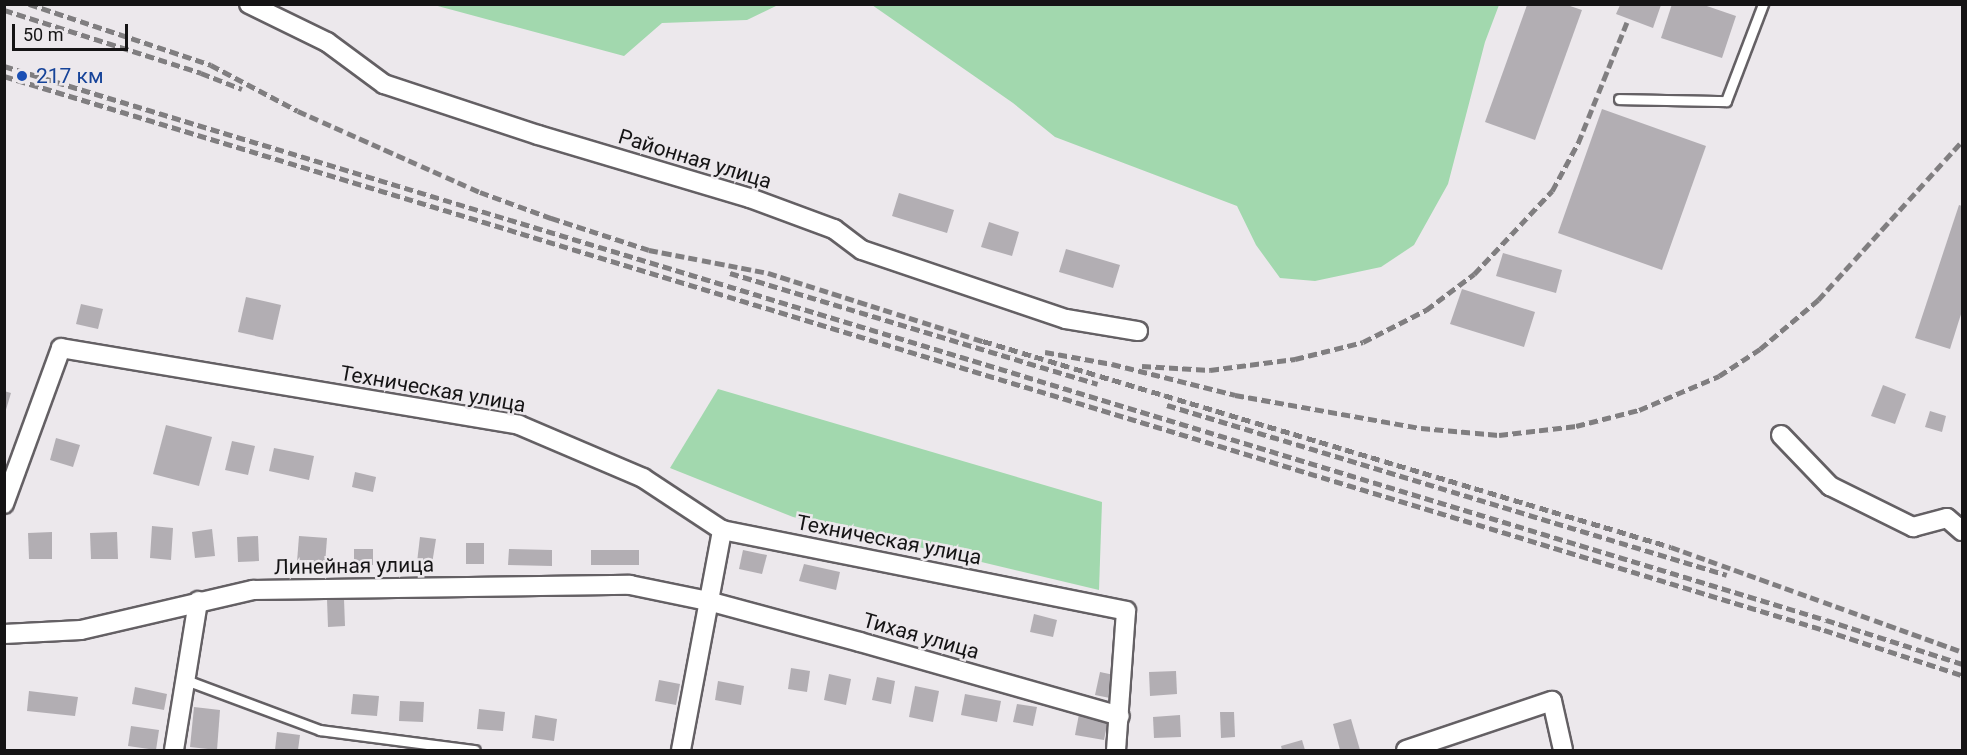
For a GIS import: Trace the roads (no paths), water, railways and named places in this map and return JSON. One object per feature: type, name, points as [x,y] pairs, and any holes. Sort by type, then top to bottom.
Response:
[{"type":"street","name":"Районная улица","points":[[249,4],[327,42],[384,84],[538,135],[750,198],[834,229],[862,250],[1066,319],[1138,331]]},
{"type":"street","name":"Техническая улица","points":[[4,504],[61,348],[519,425],[643,478],[722,530],[1126,610],[1120,716]]},
{"type":"street","points":[[1781,435],[1830,486],[1913,527],[1947,518],[1962,531]]},
{"type":"street","points":[[681,750],[722,530]]},
{"type":"street","name":"Линейная улица","points":[[4,634],[81,630],[253,590],[630,585],[708,602]]},
{"type":"street","points":[[174,750],[198,601]]},
{"type":"street","name":"Тихая улица","points":[[708,602],[1120,716]]},
{"type":"street","points":[[1406,750],[1551,701],[1563,750]]},
{"type":"street","points":[[1116,750],[1120,716]]},
{"type":"lane","points":[[1619,99],[1726,101],[1763,4]]},
{"type":"lane","points":[[186,680],[320,730],[475,750]]},
{"type":"railway","points":[[29,4],[211,65],[298,111],[480,192],[551,218],[649,250],[768,273],[983,341],[1671,547],[1962,652]]},
{"type":"railway","points":[[4,10],[201,73],[242,89]]},
{"type":"railway","points":[[1142,366],[1210,370],[1295,359],[1363,342],[1426,310],[1474,274],[1552,191],[1578,143],[1627,22]]},
{"type":"railway","points":[[4,66],[1826,620],[1962,664]]},
{"type":"railway","points":[[4,76],[1824,630],[1962,675]]},
{"type":"railway","points":[[1045,352],[1112,364],[1235,395],[1421,428],[1499,435],[1576,426],[1639,410],[1719,376],[1760,349],[1818,300],[1962,141]]},
{"type":"railway","points":[[730,273],[1098,384]]},
{"type":"railway","points":[[1167,405],[1727,575]]},
{"type":"place","name":"217 км","points":[[22,76]]}]
